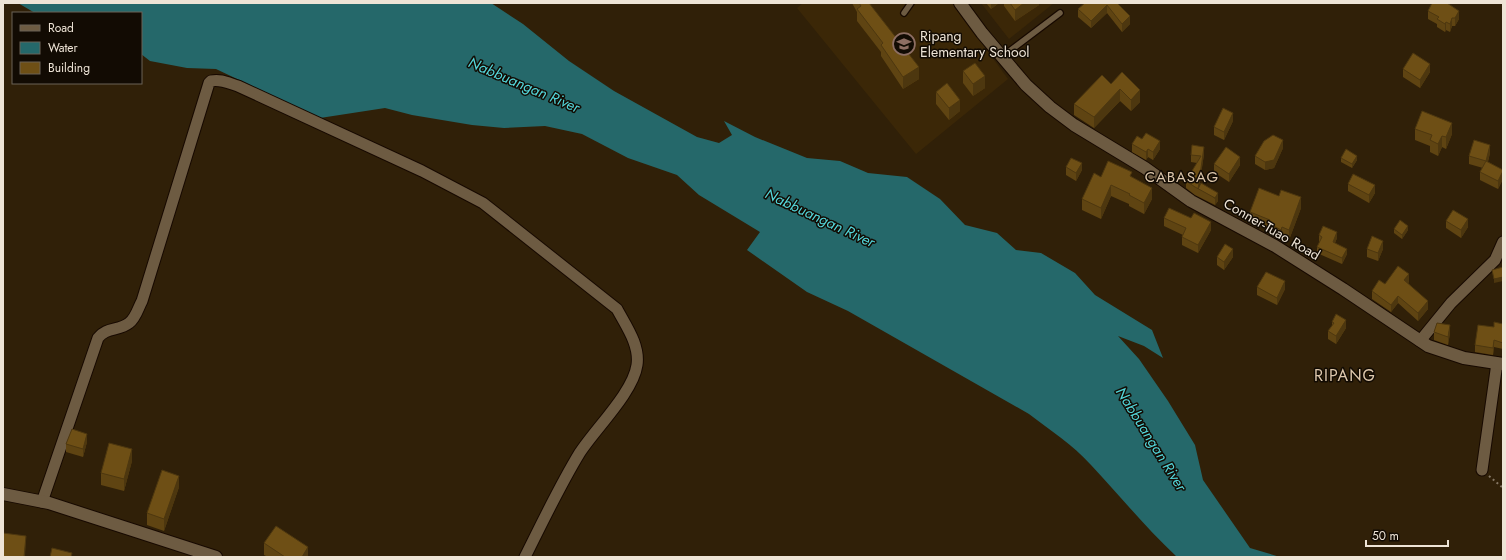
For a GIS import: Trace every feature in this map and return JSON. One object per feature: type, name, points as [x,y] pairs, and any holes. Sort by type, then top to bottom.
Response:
[{"type":"main road","name":"Conner-Tuao Road","points":[[960,3],[982,33],[1026,85],[1050,107],[1074,125],[1145,168],[1190,201],[1275,246],[1343,289],[1420,341],[1439,350],[1464,358],[1500,363]]},
{"type":"main road","points":[[3,494],[42,502],[216,557]]},
{"type":"street","points":[[42,502],[98,338],[105,331],[128,325],[135,316],[142,301],[209,83],[210,81],[216,80],[225,81],[422,171],[483,203],[508,221],[616,309],[630,333],[638,355],[637,367],[627,390],[579,454],[525,557]]},
{"type":"street","points":[[1420,341],[1451,303],[1495,260],[1503,242]]},
{"type":"street","points":[[1482,470],[1500,363]]},
{"type":"lane","points":[[904,13],[911,3]]},
{"type":"lane","points":[[1003,56],[1060,13]]},
{"type":"path","points":[[1482,470],[1503,488]]},
{"type":"shaded area","name":"Ripang Elementary School","points":[[803,3],[952,3],[1008,79],[916,154],[797,8]]},
{"type":"shaded area","points":[[981,3],[1054,3],[1009,39]]},
{"type":"water","name":"Nabbuangan River","points":[[18,3],[491,3],[523,24],[569,61],[614,91],[697,137],[719,143],[732,135],[724,121],[755,137],[807,158],[840,161],[868,173],[907,177],[940,199],[965,225],[997,233],[1016,250],[1041,253],[1075,273],[1095,295],[1152,330],[1163,358],[1144,346],[1118,336],[1139,359],[1168,401],[1195,445],[1203,480],[1250,548],[1280,557],[1177,557],[1084,458],[1061,438],[1029,414],[848,311],[807,292],[747,250],[760,232],[699,195],[677,175],[628,158],[582,134],[545,126],[504,128],[472,125],[412,115],[385,108],[320,118],[290,106],[273,96],[216,69],[187,68],[150,61],[142,55],[142,12],[33,12]]},
{"type":"building","points":[[859,3],[869,3],[919,67],[903,77],[881,45],[883,43],[857,9],[861,6]]},
{"type":"building","points":[[1010,3],[1024,3],[1015,10]]},
{"type":"building","points":[[1085,3],[1117,3],[1130,16],[1122,24],[1107,5],[1091,21],[1078,9]]},
{"type":"building","points":[[1432,3],[1447,3],[1459,11],[1455,18],[1452,18],[1450,24],[1446,22],[1445,24],[1437,19],[1439,17],[1428,11]]},
{"type":"building","points":[[1413,53],[1430,64],[1420,80],[1403,69]]},
{"type":"building","points":[[975,63],[985,76],[973,84],[963,71]]},
{"type":"building","points":[[1122,72],[1140,90],[1131,100],[1120,89],[1094,117],[1074,104],[1102,75],[1111,84]]},
{"type":"building","points":[[947,83],[960,100],[949,108],[936,92]]},
{"type":"building","points":[[1223,108],[1233,113],[1224,132],[1214,127]]},
{"type":"building","points":[[1422,111],[1452,123],[1446,137],[1442,136],[1438,144],[1430,140],[1432,135],[1415,129]]},
{"type":"building","points":[[1146,133],[1160,141],[1153,152],[1148,149],[1146,152],[1132,144],[1137,136],[1142,139]]},
{"type":"building","points":[[1273,135],[1283,140],[1274,160],[1265,162],[1255,156],[1264,141]]},
{"type":"building","points":[[1474,140],[1490,145],[1486,161],[1469,156]]},
{"type":"building","points":[[1192,145],[1204,147],[1198,189],[1186,181],[1201,156],[1191,155]]},
{"type":"building","points":[[1226,147],[1240,157],[1229,174],[1214,164]]},
{"type":"building","points":[[1346,149],[1357,156],[1352,164],[1341,158]]},
{"type":"building","points":[[1071,158],[1082,163],[1076,173],[1066,167]]},
{"type":"building","points":[[1108,161],[1132,172],[1130,176],[1152,188],[1144,203],[1111,185],[1101,208],[1082,199],[1094,173],[1101,177]]},
{"type":"building","points":[[1486,161],[1503,170],[1498,181],[1480,172]]},
{"type":"building","points":[[1353,174],[1375,185],[1369,195],[1348,184]]},
{"type":"building","points":[[1201,183],[1218,193],[1215,198],[1198,189]]},
{"type":"building","points":[[1259,188],[1279,196],[1281,190],[1301,197],[1289,230],[1282,227],[1281,230],[1268,223],[1270,220],[1250,212]]},
{"type":"building","points":[[1169,208],[1191,218],[1194,213],[1211,222],[1198,245],[1182,237],[1186,228],[1164,218]]},
{"type":"building","points":[[1453,210],[1468,219],[1461,230],[1446,221]]},
{"type":"building","points":[[1400,220],[1408,226],[1402,235],[1394,229]]},
{"type":"building","points":[[1323,226],[1337,232],[1333,242],[1347,249],[1342,258],[1317,247],[1322,237],[1319,235]]},
{"type":"building","points":[[1372,236],[1383,241],[1378,253],[1367,249]]},
{"type":"building","points":[[1225,244],[1233,249],[1224,262],[1217,257]]},
{"type":"building","points":[[1398,266],[1409,274],[1404,280],[1428,301],[1418,313],[1398,296],[1391,305],[1372,291],[1379,280],[1385,284]]},
{"type":"building","points":[[1503,267],[1503,277],[1494,279],[1492,270]]},
{"type":"building","points":[[1266,272],[1285,281],[1277,298],[1257,287]]},
{"type":"building","points":[[1336,314],[1346,320],[1336,336],[1328,331],[1334,323],[1332,322]]},
{"type":"building","points":[[1494,322],[1503,324],[1503,343],[1494,340],[1493,348],[1475,345],[1478,325],[1494,327]]},
{"type":"building","points":[[1437,323],[1450,325],[1448,337],[1434,332]]},
{"type":"building","points":[[72,429],[87,434],[83,449],[66,444]]},
{"type":"building","points":[[109,443],[132,449],[124,479],[101,473]]},
{"type":"building","points":[[162,470],[179,476],[164,519],[147,513]]},
{"type":"building","points":[[276,526],[308,547],[302,557],[285,557],[264,543]]},
{"type":"building","points":[[3,533],[26,536],[24,557],[3,557]]},
{"type":"building","points":[[52,548],[72,553],[71,557],[50,557]]},
{"type":"place","name":"Ripang Elementary School","points":[[904,44]]},
{"type":"district","name":"CABASAG","points":[[1182,177]]},
{"type":"district","name":"RIPANG","points":[[1345,375]]}]
